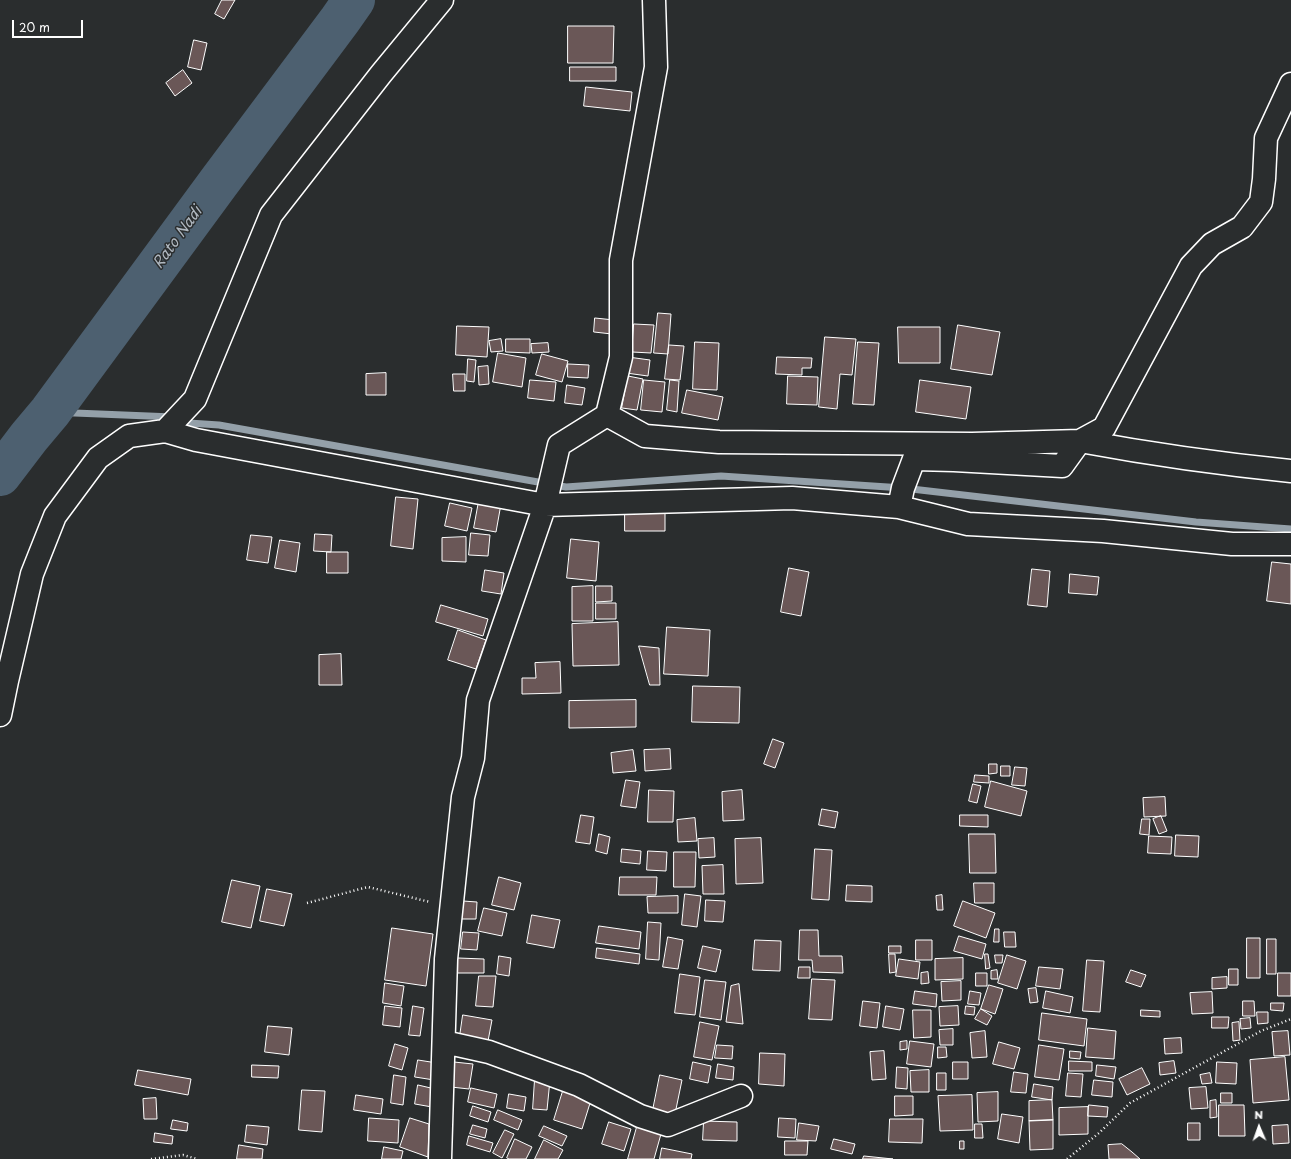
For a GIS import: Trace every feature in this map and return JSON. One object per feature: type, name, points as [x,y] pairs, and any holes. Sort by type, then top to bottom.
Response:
[{"type":"street","points":[[165,431],[195,399],[271,215],[381,74],[442,0]]},
{"type":"street","points":[[440,1159],[446,959],[462,798],[474,758],[478,700],[545,505],[559,445],[606,415],[621,357],[621,260],[656,67],[654,0]]},
{"type":"street","points":[[899,507],[903,488],[914,459],[1062,466],[1080,442],[1104,428],[1191,266],[1212,244],[1242,227],[1261,202],[1266,138],[1291,84]]},
{"type":"street","points":[[606,415],[645,436],[719,442],[972,444],[1080,442],[1149,454],[1291,471]]},
{"type":"street","points":[[0,715],[32,574],[55,516],[98,458],[129,436],[165,431],[196,440],[545,505],[792,498],[899,507],[968,524],[1103,531],[1232,544],[1291,544]]},
{"type":"street","points":[[444,1042],[489,1052],[572,1082],[640,1116],[668,1125],[741,1096]]},
{"type":"path","points":[[308,903],[368,887],[452,907]]},
{"type":"path","points":[[1066,1159],[1099,1133],[1130,1103],[1261,1031],[1291,1020]]},
{"type":"path","points":[[151,1159],[183,1155],[197,1159]]},
{"type":"building","points":[[222,0],[235,0],[224,19],[215,14]]},
{"type":"building","points":[[568,26],[614,26],[613,63],[568,63]]},
{"type":"building","points":[[194,40],[207,43],[201,70],[188,67]]},
{"type":"building","points":[[570,67],[616,67],[616,81],[570,81]]},
{"type":"building","points":[[183,70],[192,83],[175,96],[166,83]]},
{"type":"building","points":[[586,87],[632,92],[630,111],[584,106]]},
{"type":"building","points":[[658,313],[671,314],[668,354],[654,353]]},
{"type":"building","points":[[595,318],[614,320],[612,334],[594,332]]},
{"type":"building","points":[[634,324],[654,325],[651,353],[632,352]]},
{"type":"building","points":[[958,325],[1000,332],[992,375],[951,369]]},
{"type":"building","points":[[457,326],[489,327],[487,357],[456,355]]},
{"type":"building","points":[[898,327],[940,327],[940,363],[899,363]]},
{"type":"building","points":[[825,337],[856,339],[852,375],[840,374],[837,409],[819,407]]},
{"type":"building","points":[[501,339],[503,351],[491,352],[489,341]]},
{"type":"building","points":[[506,339],[530,339],[530,353],[506,352]]},
{"type":"building","points":[[695,342],[719,343],[717,390],[693,389]]},
{"type":"building","points":[[858,342],[879,343],[874,405],[853,404]]},
{"type":"building","points":[[548,343],[549,352],[532,353],[531,344]]},
{"type":"building","points":[[669,345],[684,346],[680,380],[665,379]]},
{"type":"building","points":[[498,353],[526,358],[522,387],[493,382]]},
{"type":"building","points":[[542,354],[568,361],[562,382],[536,375]]},
{"type":"building","points":[[628,357],[650,360],[648,376],[626,373]]},
{"type":"building","points":[[777,357],[812,358],[811,368],[802,368],[802,375],[776,374]]},
{"type":"building","points":[[468,359],[476,360],[474,382],[467,381]]},
{"type":"building","points":[[568,364],[589,365],[588,378],[568,377]]},
{"type":"building","points":[[488,366],[489,384],[479,385],[478,367]]},
{"type":"building","points":[[386,373],[386,395],[366,395],[366,374]]},
{"type":"building","points":[[453,374],[465,374],[465,391],[454,391]]},
{"type":"building","points":[[628,376],[643,379],[637,410],[622,408]]},
{"type":"building","points":[[788,376],[818,377],[817,405],[787,404]]},
{"type":"building","points":[[530,380],[556,382],[554,401],[528,398]]},
{"type":"building","points":[[644,380],[665,382],[662,412],[641,410]]},
{"type":"building","points":[[670,380],[679,381],[677,412],[667,410]]},
{"type":"building","points":[[920,380],[971,387],[966,419],[916,412]]},
{"type":"building","points":[[567,385],[585,388],[582,405],[565,403]]},
{"type":"building","points":[[687,390],[723,397],[718,420],[682,413]]},
{"type":"building","points":[[396,497],[418,499],[413,549],[391,546]]},
{"type":"building","points":[[479,501],[501,504],[496,532],[474,528]]},
{"type":"building","points":[[450,503],[472,508],[467,531],[445,526]]},
{"type":"building","points":[[625,508],[665,509],[665,531],[625,531]]},
{"type":"building","points":[[471,533],[490,535],[488,556],[469,555]]},
{"type":"building","points":[[315,534],[332,535],[331,552],[314,551]]},
{"type":"building","points":[[251,535],[272,537],[268,563],[247,560]]},
{"type":"building","points":[[466,537],[466,562],[442,561],[442,538]]},
{"type":"building","points":[[571,539],[599,542],[596,581],[567,578]]},
{"type":"building","points":[[280,540],[300,543],[296,572],[275,568]]},
{"type":"building","points":[[327,552],[348,552],[348,573],[327,573]]},
{"type":"building","points":[[1272,562],[1291,564],[1291,604],[1267,601]]},
{"type":"building","points":[[789,568],[809,572],[801,616],[781,612]]},
{"type":"building","points":[[1032,569],[1050,571],[1047,607],[1028,605]]},
{"type":"building","points":[[485,570],[504,573],[501,594],[482,591]]},
{"type":"building","points":[[1070,574],[1099,577],[1097,595],[1069,593]]},
{"type":"building","points":[[593,586],[593,621],[572,621],[572,587]]},
{"type":"building","points":[[596,586],[612,586],[612,601],[596,602]]},
{"type":"building","points":[[596,603],[616,603],[616,619],[596,619]]},
{"type":"building","points":[[441,605],[488,619],[483,636],[436,622]]},
{"type":"building","points":[[618,622],[619,665],[573,666],[572,624]]},
{"type":"building","points":[[667,627],[710,630],[708,676],[664,674]]},
{"type":"building","points":[[458,630],[486,640],[476,669],[448,660]]},
{"type":"building","points":[[639,646],[659,648],[660,685],[650,685]]},
{"type":"building","points":[[341,654],[342,685],[319,685],[319,655]]},
{"type":"building","points":[[560,662],[561,693],[522,694],[522,678],[536,678],[535,663]]},
{"type":"building","points":[[693,686],[740,687],[739,723],[692,722]]},
{"type":"building","points":[[636,700],[636,727],[569,728],[569,701]]},
{"type":"building","points":[[773,739],[784,743],[775,768],[764,764]]},
{"type":"building","points":[[670,749],[671,769],[645,771],[644,750]]},
{"type":"building","points":[[633,750],[636,771],[613,773],[611,753]]},
{"type":"building","points":[[989,764],[997,764],[997,773],[989,774]]},
{"type":"building","points":[[1001,766],[1010,766],[1010,776],[1001,776]]},
{"type":"building","points":[[1015,767],[1027,768],[1025,786],[1012,785]]},
{"type":"building","points":[[975,775],[989,776],[989,783],[974,782]]},
{"type":"building","points":[[626,780],[640,782],[636,808],[621,806]]},
{"type":"building","points":[[991,781],[1027,791],[1021,816],[985,807]]},
{"type":"building","points":[[973,784],[981,786],[977,803],[969,801]]},
{"type":"building","points":[[649,790],[674,791],[673,822],[648,822]]},
{"type":"building","points":[[742,790],[744,820],[723,821],[722,792]]},
{"type":"building","points":[[1165,797],[1166,816],[1144,817],[1143,798]]},
{"type":"building","points":[[822,809],[838,812],[835,828],[819,825]]},
{"type":"building","points":[[581,815],[594,817],[590,844],[576,842]]},
{"type":"building","points":[[960,815],[988,815],[988,827],[960,826]]},
{"type":"building","points":[[1161,816],[1167,831],[1159,834],[1153,819]]},
{"type":"building","points":[[695,818],[697,841],[678,842],[677,820]]},
{"type":"building","points":[[1142,819],[1150,819],[1149,835],[1140,834]]},
{"type":"building","points":[[599,834],[610,837],[607,854],[596,851]]},
{"type":"building","points":[[969,834],[995,834],[996,873],[970,873]]},
{"type":"building","points":[[1176,835],[1199,836],[1198,857],[1175,856]]},
{"type":"building","points":[[1149,836],[1172,837],[1171,854],[1148,853]]},
{"type":"building","points":[[714,838],[715,857],[699,858],[698,839]]},
{"type":"building","points":[[761,838],[763,883],[736,884],[735,839]]},
{"type":"building","points":[[622,849],[641,851],[640,864],[621,862]]},
{"type":"building","points":[[815,849],[832,850],[829,900],[812,899]]},
{"type":"building","points":[[648,851],[667,852],[666,871],[647,870]]},
{"type":"building","points":[[674,852],[696,852],[695,887],[674,887]]},
{"type":"building","points":[[723,865],[724,894],[703,894],[702,866]]},
{"type":"building","points":[[499,877],[521,883],[514,910],[492,905]]},
{"type":"building","points":[[620,877],[657,877],[656,895],[619,895]]},
{"type":"building","points":[[232,880],[260,886],[251,928],[222,922]]},
{"type":"building","points":[[974,883],[994,883],[994,903],[975,903]]},
{"type":"building","points":[[847,885],[872,886],[872,902],[846,901]]},
{"type":"building","points":[[267,889],[292,894],[284,926],[260,921]]},
{"type":"building","points":[[685,894],[701,896],[697,927],[682,925]]},
{"type":"building","points":[[942,895],[943,910],[937,910],[936,896]]},
{"type":"building","points":[[678,896],[678,913],[648,913],[647,897]]},
{"type":"building","points":[[706,900],[725,901],[723,922],[705,921]]},
{"type":"building","points":[[463,901],[477,902],[476,919],[462,919]]},
{"type":"building","points":[[963,901],[995,913],[986,938],[954,926]]},
{"type":"building","points":[[484,908],[507,913],[502,936],[478,931]]},
{"type":"building","points":[[532,915],[560,920],[554,948],[527,943]]},
{"type":"building","points":[[648,922],[661,923],[659,960],[646,959]]},
{"type":"building","points":[[599,926],[641,932],[639,949],[596,943]]},
{"type":"building","points":[[392,928],[433,934],[426,986],[385,980]]},
{"type":"building","points":[[995,929],[999,929],[999,942],[994,942]]},
{"type":"building","points":[[800,930],[818,930],[819,956],[842,956],[843,973],[813,972],[812,960],[799,960]]},
{"type":"building","points":[[463,932],[479,933],[477,950],[461,949]]},
{"type":"building","points":[[1004,932],[1015,932],[1016,947],[1005,947]]},
{"type":"building","points":[[959,936],[986,944],[982,959],[954,951]]},
{"type":"building","points":[[668,937],[683,940],[678,969],[663,967]]},
{"type":"building","points":[[1247,938],[1260,938],[1260,978],[1247,978]]},
{"type":"building","points":[[1267,939],[1276,939],[1276,974],[1267,974]]},
{"type":"building","points":[[755,940],[781,941],[780,971],[753,970]]},
{"type":"building","points":[[916,940],[932,940],[932,960],[916,960]]},
{"type":"building","points":[[703,946],[721,950],[716,972],[698,968]]},
{"type":"building","points":[[889,946],[901,946],[901,953],[889,953]]},
{"type":"building","points":[[597,948],[640,954],[639,964],[596,958]]},
{"type":"building","points":[[889,954],[895,954],[896,972],[890,973]]},
{"type":"building","points":[[985,954],[988,954],[990,968],[986,969]]},
{"type":"building","points":[[995,955],[1003,955],[1002,963],[996,963]]},
{"type":"building","points":[[1007,955],[1026,961],[1017,989],[998,983]]},
{"type":"building","points":[[499,956],[511,958],[509,976],[497,974]]},
{"type":"building","points":[[458,958],[484,959],[484,973],[458,973]]},
{"type":"building","points":[[963,958],[963,979],[935,980],[935,959]]},
{"type":"building","points":[[899,959],[920,962],[918,979],[896,976]]},
{"type":"building","points":[[1087,960],[1104,961],[1100,1012],[1083,1011]]},
{"type":"building","points":[[799,967],[810,967],[810,978],[798,978]]},
{"type":"building","points":[[1039,967],[1063,969],[1060,989],[1036,986]]},
{"type":"building","points":[[1229,969],[1238,969],[1238,985],[1229,985]]},
{"type":"building","points":[[997,970],[998,979],[991,979],[991,971]]},
{"type":"building","points":[[1131,970],[1146,975],[1141,987],[1126,982]]},
{"type":"building","points":[[928,972],[929,983],[921,984],[921,973]]},
{"type":"building","points":[[976,973],[987,973],[987,986],[976,986]]},
{"type":"building","points":[[1278,973],[1291,973],[1291,996],[1278,996]]},
{"type":"building","points":[[680,974],[700,977],[695,1015],[675,1013]]},
{"type":"building","points":[[479,976],[496,976],[493,1007],[476,1006]]},
{"type":"building","points":[[1227,977],[1227,988],[1212,989],[1212,978]]},
{"type":"building","points":[[812,979],[835,980],[832,1020],[809,1019]]},
{"type":"building","points":[[705,980],[726,982],[721,1020],[700,1017]]},
{"type":"building","points":[[961,981],[961,1000],[942,1001],[941,982]]},
{"type":"building","points":[[385,983],[404,986],[401,1006],[383,1003]]},
{"type":"building","points":[[739,984],[743,1024],[726,1022],[731,986]]},
{"type":"building","points":[[989,985],[1003,989],[995,1014],[981,1009]]},
{"type":"building","points":[[1036,988],[1038,1002],[1030,1003],[1028,989]]},
{"type":"building","points":[[915,991],[937,994],[936,1007],[913,1004]]},
{"type":"building","points":[[970,991],[981,993],[979,1005],[968,1004]]},
{"type":"building","points":[[1046,991],[1073,997],[1070,1013],[1043,1008]]},
{"type":"building","points":[[1212,992],[1213,1013],[1192,1014],[1190,993]]},
{"type":"building","points":[[863,1001],[880,1003],[877,1028],[860,1026]]},
{"type":"building","points":[[1243,1001],[1254,1001],[1255,1016],[1243,1016]]},
{"type":"building","points":[[1271,1003],[1284,1003],[1283,1011],[1271,1010]]},
{"type":"building","points":[[385,1006],[402,1008],[400,1027],[383,1025]]},
{"type":"building","points":[[413,1006],[424,1008],[420,1036],[409,1035]]},
{"type":"building","points":[[886,1006],[904,1009],[900,1030],[883,1027]]},
{"type":"building","points":[[958,1006],[959,1025],[940,1026],[939,1007]]},
{"type":"building","points":[[966,1006],[975,1007],[974,1015],[965,1014]]},
{"type":"building","points":[[981,1009],[992,1016],[987,1025],[975,1019]]},
{"type":"building","points":[[913,1010],[931,1010],[931,1037],[914,1038]]},
{"type":"building","points":[[1141,1010],[1160,1011],[1160,1017],[1141,1016]]},
{"type":"building","points":[[1257,1012],[1268,1012],[1268,1023],[1258,1024]]},
{"type":"building","points":[[1042,1013],[1087,1019],[1084,1046],[1039,1040]]},
{"type":"building","points":[[463,1015],[492,1020],[488,1041],[460,1036]]},
{"type":"building","points":[[1212,1017],[1229,1017],[1228,1028],[1212,1028]]},
{"type":"building","points":[[1250,1018],[1251,1028],[1241,1029],[1240,1019]]},
{"type":"building","points":[[700,1022],[719,1026],[712,1060],[694,1057]]},
{"type":"building","points":[[1239,1022],[1240,1040],[1233,1041],[1232,1023]]},
{"type":"building","points":[[268,1026],[292,1028],[289,1055],[265,1052]]},
{"type":"building","points":[[1088,1028],[1116,1031],[1114,1059],[1086,1057]]},
{"type":"building","points":[[953,1029],[953,1045],[940,1045],[939,1030]]},
{"type":"building","points":[[985,1031],[987,1057],[972,1058],[970,1033]]},
{"type":"building","points":[[1288,1031],[1290,1055],[1274,1056],[1272,1032]]},
{"type":"building","points":[[1181,1038],[1182,1053],[1165,1054],[1164,1039]]},
{"type":"building","points":[[907,1041],[907,1049],[900,1050],[900,1042]]},
{"type":"building","points":[[910,1041],[934,1044],[931,1067],[907,1064]]},
{"type":"building","points":[[999,1042],[1020,1048],[1014,1069],[993,1064]]},
{"type":"building","points":[[395,1044],[408,1048],[402,1070],[389,1066]]},
{"type":"building","points":[[717,1045],[733,1046],[732,1059],[715,1058]]},
{"type":"building","points":[[1039,1045],[1064,1049],[1059,1080],[1035,1077]]},
{"type":"building","points":[[938,1047],[946,1047],[947,1057],[938,1058]]},
{"type":"building","points":[[884,1051],[886,1079],[872,1080],[870,1052]]},
{"type":"building","points":[[1070,1051],[1081,1052],[1080,1059],[1070,1058]]},
{"type":"building","points":[[760,1053],[785,1054],[784,1086],[759,1084]]},
{"type":"building","points":[[1285,1057],[1289,1100],[1253,1103],[1250,1060]]},
{"type":"building","points":[[418,1060],[437,1063],[434,1080],[415,1077]]},
{"type":"building","points":[[1069,1061],[1092,1062],[1092,1071],[1069,1071]]},
{"type":"building","points":[[1174,1061],[1176,1073],[1160,1075],[1159,1063]]},
{"type":"building","points":[[454,1062],[473,1064],[469,1089],[451,1087]]},
{"type":"building","points":[[693,1062],[711,1066],[708,1083],[690,1079]]},
{"type":"building","points":[[953,1062],[968,1062],[968,1079],[953,1079]]},
{"type":"building","points":[[1217,1062],[1237,1063],[1236,1084],[1216,1083]]},
{"type":"building","points":[[718,1064],[734,1067],[733,1080],[716,1078]]},
{"type":"building","points":[[252,1065],[279,1066],[278,1078],[252,1077]]},
{"type":"building","points":[[1097,1065],[1116,1067],[1114,1079],[1096,1076]]},
{"type":"building","points":[[897,1067],[908,1068],[907,1089],[896,1088]]},
{"type":"building","points":[[1142,1068],[1150,1084],[1127,1095],[1119,1079]]},
{"type":"building","points":[[138,1070],[191,1079],[188,1095],[135,1085]]},
{"type":"building","points":[[929,1070],[929,1092],[911,1092],[910,1071]]},
{"type":"building","points":[[1014,1072],[1028,1074],[1026,1093],[1011,1092]]},
{"type":"building","points":[[937,1073],[946,1073],[946,1090],[937,1090]]},
{"type":"building","points":[[1068,1073],[1083,1074],[1081,1097],[1066,1096]]},
{"type":"building","points":[[1210,1073],[1212,1083],[1202,1084],[1200,1075]]},
{"type":"building","points":[[394,1075],[406,1077],[403,1105],[391,1103]]},
{"type":"building","points":[[660,1075],[682,1080],[675,1114],[653,1110]]},
{"type":"building","points":[[535,1079],[550,1080],[547,1110],[533,1109]]},
{"type":"building","points":[[1094,1080],[1113,1082],[1112,1097],[1092,1095]]},
{"type":"building","points":[[1034,1084],[1053,1087],[1052,1100],[1032,1097]]},
{"type":"building","points":[[418,1085],[435,1089],[432,1107],[415,1104]]},
{"type":"building","points":[[1206,1087],[1208,1108],[1191,1109],[1189,1088]]},
{"type":"building","points":[[471,1088],[497,1094],[494,1108],[468,1102]]},
{"type":"building","points":[[302,1090],[325,1091],[322,1132],[299,1130]]},
{"type":"building","points":[[563,1091],[591,1100],[582,1129],[554,1120]]},
{"type":"building","points":[[998,1092],[998,1121],[978,1122],[977,1093]]},
{"type":"building","points":[[1221,1093],[1232,1093],[1232,1103],[1221,1103]]},
{"type":"building","points":[[509,1094],[526,1097],[524,1111],[507,1108]]},
{"type":"building","points":[[356,1095],[383,1099],[381,1114],[354,1110]]},
{"type":"building","points":[[972,1095],[973,1130],[940,1131],[938,1096]]},
{"type":"building","points":[[895,1096],[913,1096],[913,1115],[895,1116]]},
{"type":"building","points":[[156,1098],[157,1119],[144,1119],[143,1099]]},
{"type":"building","points":[[1052,1100],[1053,1120],[1029,1121],[1029,1101]]},
{"type":"building","points":[[1216,1100],[1217,1117],[1210,1118],[1210,1101]]},
{"type":"building","points":[[1089,1105],[1108,1107],[1107,1117],[1088,1116]]},
{"type":"building","points":[[1219,1105],[1244,1105],[1245,1136],[1219,1136]]},
{"type":"building","points":[[473,1106],[491,1112],[488,1122],[470,1116]]},
{"type":"building","points":[[1088,1107],[1088,1134],[1059,1135],[1059,1108]]},
{"type":"building","points":[[498,1110],[522,1120],[518,1130],[494,1120]]},
{"type":"building","points":[[1002,1114],[1023,1117],[1019,1143],[998,1139]]},
{"type":"building","points":[[369,1118],[399,1120],[398,1143],[368,1141]]},
{"type":"building","points":[[410,1118],[429,1124],[428,1157],[400,1147]]},
{"type":"building","points":[[779,1118],[796,1119],[795,1138],[778,1137]]},
{"type":"building","points":[[890,1119],[923,1119],[922,1143],[889,1142]]},
{"type":"building","points":[[173,1120],[188,1123],[187,1131],[171,1129]]},
{"type":"building","points":[[1053,1120],[1053,1149],[1030,1150],[1029,1121]]},
{"type":"building","points":[[704,1121],[737,1122],[737,1141],[703,1140]]},
{"type":"building","points":[[609,1122],[631,1129],[624,1151],[602,1144]]},
{"type":"building","points":[[799,1123],[819,1126],[816,1141],[797,1140]]},
{"type":"building","points":[[1188,1123],[1200,1123],[1200,1140],[1188,1140]]},
{"type":"building","points":[[975,1124],[982,1124],[983,1138],[975,1138]]},
{"type":"building","points":[[247,1125],[269,1127],[267,1145],[245,1142]]},
{"type":"building","points":[[473,1125],[487,1129],[485,1138],[470,1134]]},
{"type":"building","points":[[1288,1125],[1289,1143],[1273,1144],[1272,1126]]},
{"type":"building","points":[[544,1126],[567,1136],[562,1146],[539,1136]]},
{"type":"building","points":[[637,1127],[661,1134],[654,1159],[628,1159]]},
{"type":"building","points":[[505,1130],[514,1134],[502,1158],[493,1153]]},
{"type":"building","points":[[155,1133],[173,1136],[172,1144],[154,1142]]},
{"type":"building","points":[[469,1136],[493,1143],[490,1152],[467,1145]]},
{"type":"building","points":[[515,1139],[532,1147],[526,1159],[507,1158]]},
{"type":"building","points":[[834,1139],[855,1144],[852,1154],[831,1149]]},
{"type":"building","points":[[544,1140],[563,1150],[558,1159],[535,1159]]},
{"type":"building","points":[[785,1141],[808,1141],[807,1155],[785,1155]]},
{"type":"building","points":[[960,1141],[964,1141],[964,1149],[960,1149]]},
{"type":"building","points":[[1122,1144],[1140,1159],[1109,1159],[1108,1145]]},
{"type":"building","points":[[239,1145],[263,1149],[262,1159],[237,1159]]},
{"type":"building","points":[[384,1147],[403,1151],[401,1159],[382,1159]]},
{"type":"building","points":[[662,1148],[692,1154],[691,1159],[660,1159]]},
{"type":"building","points":[[864,1156],[893,1159],[863,1159]]},
{"type":"waterway","name":"Rato Nadi","points":[[0,475],[50,412],[354,0]]},
{"type":"waterway","points":[[50,412],[173,417],[189,423],[219,425],[566,487],[721,476],[903,488],[1196,522],[1291,529]]}]
